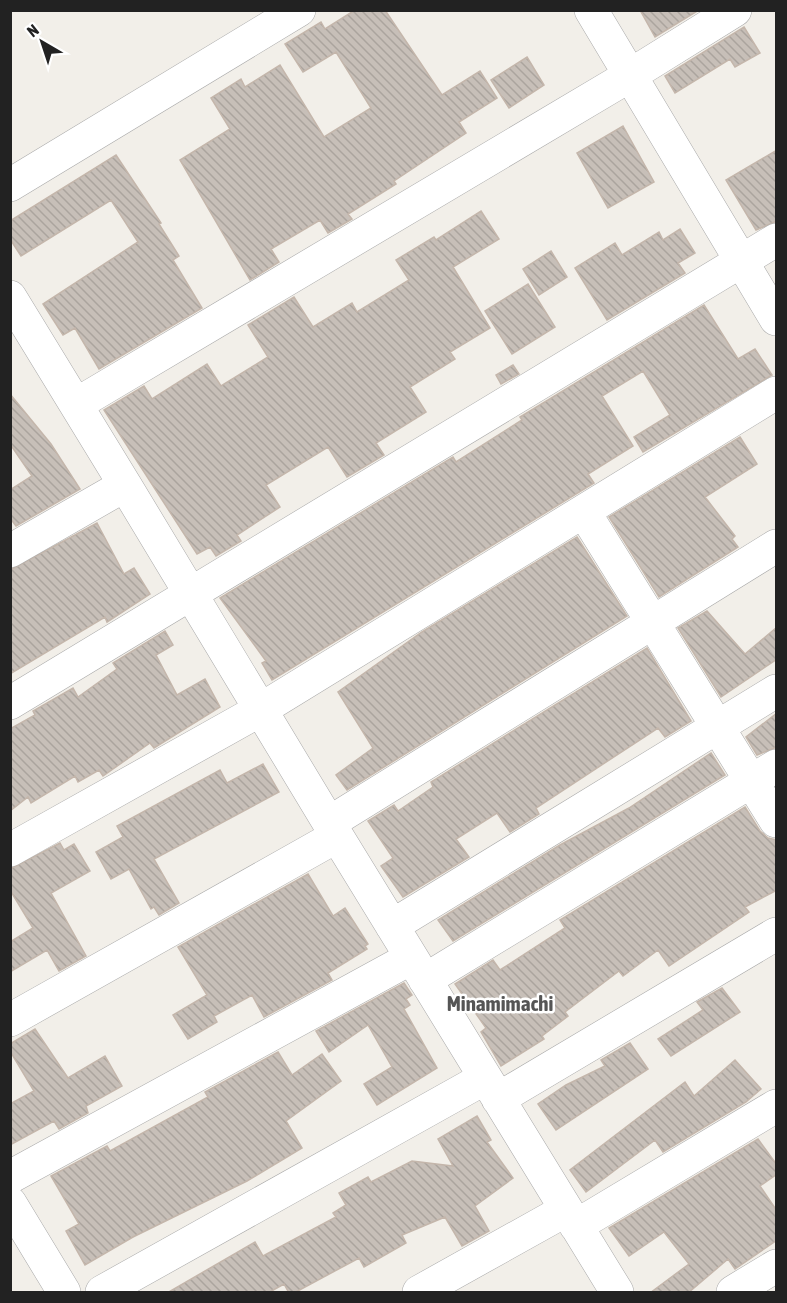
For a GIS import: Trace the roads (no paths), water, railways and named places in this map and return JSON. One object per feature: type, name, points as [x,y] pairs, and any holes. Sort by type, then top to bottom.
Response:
[{"type":"street","points":[[10,185],[299,10]]},
{"type":"street","points":[[591,10],[777,319]]},
{"type":"street","points":[[77,404],[629,76],[735,10]]},
{"type":"street","points":[[10,703],[777,240]]},
{"type":"street","points":[[10,297],[617,1293]]},
{"type":"street","points":[[10,850],[260,710],[777,393]]},
{"type":"street","points":[[10,551],[125,485]]},
{"type":"street","points":[[584,512],[717,727],[764,773],[777,821]]},
{"type":"street","points":[[10,1020],[333,830],[652,623],[777,546]]},
{"type":"street","points":[[392,926],[777,691]]},
{"type":"street","points":[[10,1177],[418,969],[764,773]]},
{"type":"street","points":[[102,1293],[491,1089],[777,934]]},
{"type":"street","points":[[419,1293],[571,1218],[777,1106]]},
{"type":"street","points":[[10,1203],[64,1293]]},
{"type":"street","points":[[733,1293],[777,1266]]},
{"type":"district","name":"Minamimachi","points":[[500,1003]]}]
